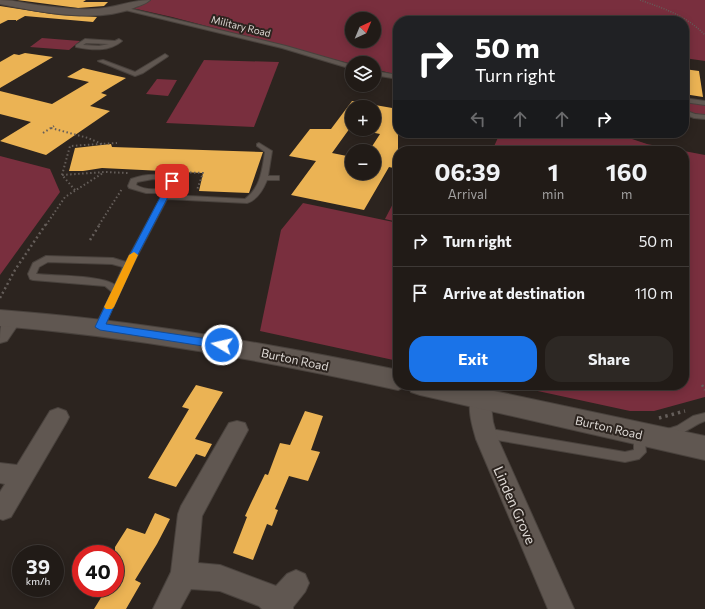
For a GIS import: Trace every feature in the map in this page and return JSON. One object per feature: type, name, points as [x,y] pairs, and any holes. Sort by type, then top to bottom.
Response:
[{"type":"street","points":[[0,1],[31,7],[83,12],[106,11],[123,8],[145,0]]},
{"type":"street","name":"Burton Road","points":[[4,324],[100,327],[268,353],[393,379]]},
{"type":"street","name":"Burton Road","points":[[443,390],[705,448]]},
{"type":"street","name":"Linden Grove","points":[[480,398],[482,422],[485,433],[561,609]]},
{"type":"street","points":[[3,509],[58,417]]},
{"type":"street","points":[[166,609],[184,575],[190,514],[237,430]]},
{"type":"street","points":[[0,472],[22,476]]},
{"type":"street","points":[[184,575],[220,578],[268,596],[279,607],[296,583]]},
{"type":"lane","name":"Military Road","points":[[123,8],[276,45],[345,64]]},
{"type":"lane","points":[[85,40],[117,42],[105,48],[78,46],[85,40]]},
{"type":"lane","points":[[101,61],[135,74],[141,72],[165,56]]},
{"type":"lane","points":[[381,73],[393,76]]},
{"type":"lane","points":[[689,101],[705,103]]},
{"type":"lane","points":[[689,114],[705,117]]},
{"type":"lane","points":[[100,327],[128,266],[166,193],[172,187],[172,181],[166,178],[142,178],[134,181],[132,186],[137,189],[166,193],[247,201],[256,196],[264,178],[269,151],[259,145]]},
{"type":"lane","points":[[264,178],[276,178]]},
{"type":"lane","points":[[116,291],[108,284],[99,282],[33,277],[32,274],[36,265],[46,259],[113,261],[128,266]]},
{"type":"lane","points":[[485,433],[625,457],[635,456],[640,452],[647,435],[680,429],[697,419],[705,418]]},
{"type":"path","points":[[640,0],[681,16]]},
{"type":"path","points":[[689,21],[705,35]]},
{"type":"path","points":[[43,133],[54,126]]},
{"type":"path","points":[[51,128],[88,138],[103,144]]},
{"type":"path","points":[[62,175],[70,146],[117,143]]},
{"type":"path","points":[[0,298],[15,270],[65,197],[104,172]]},
{"type":"path","points":[[128,179],[131,173]]},
{"type":"path","points":[[90,240],[124,185]]},
{"type":"path","points":[[702,385],[705,390]]},
{"type":"shaded area","points":[[151,0],[705,0],[705,61],[689,59],[689,16],[393,16],[393,74],[381,71],[381,56],[345,56],[345,62],[132,8]]},
{"type":"shaded area","points":[[42,38],[80,41],[69,50],[30,47]]},
{"type":"shaded area","points":[[204,60],[279,62],[254,127],[166,123]]},
{"type":"shaded area","points":[[157,79],[177,80],[168,96],[146,94]]},
{"type":"shaded area","points":[[689,104],[705,105],[705,115],[689,111]]},
{"type":"shaded area","points":[[498,138],[629,138],[657,146],[494,146]]},
{"type":"shaded area","points":[[689,152],[705,155],[705,397],[654,411],[630,411],[533,390],[689,390]]},
{"type":"shaded area","points":[[0,156],[50,169],[60,192],[0,275]]},
{"type":"shaded area","points":[[303,203],[393,222],[393,360],[260,331],[281,230]]},
{"type":"shaded area","points":[[393,204],[393,221],[385,219]]},
{"type":"building","points":[[17,0],[86,0],[83,2],[108,2],[104,6],[78,8]]},
{"type":"building","points":[[0,6],[51,14],[97,17],[93,22],[25,16],[16,21],[8,20],[0,24]]},
{"type":"building","points":[[25,53],[53,57],[0,88],[0,62],[14,54],[19,55]]},
{"type":"building","points":[[83,68],[126,78],[101,93],[107,95],[90,106],[110,111],[46,155],[0,141],[31,122],[0,114],[0,91],[52,104],[89,82],[67,77]]},
{"type":"building","points":[[689,70],[699,71],[703,97],[689,95]]},
{"type":"building","points":[[381,106],[393,108],[393,138],[398,138],[398,146],[393,146],[393,168],[389,167],[364,210],[291,195],[316,161],[289,156],[310,129],[331,129],[345,110],[345,135],[332,153],[345,156],[345,180],[381,180],[381,144],[374,144],[379,136],[381,136]]},
{"type":"building","points":[[111,144],[112,147],[263,152],[249,193],[199,191],[203,173],[102,168],[83,171],[69,171],[75,148]]},
{"type":"building","points":[[196,385],[223,392],[195,439],[212,444],[205,457],[196,454],[176,487],[148,478],[189,409],[182,407]]},
{"type":"building","points":[[305,411],[323,416],[311,450],[320,452],[308,481],[289,476],[275,509],[278,510],[272,526],[267,524],[253,560],[233,553],[247,517],[245,516],[265,474],[268,475],[280,443],[290,445]]},
{"type":"building","points":[[155,513],[170,519],[135,580],[141,583],[126,609],[94,609],[101,597],[124,597],[124,545],[116,545],[127,528],[145,534]]},
{"type":"slow traffic","points":[[109,307],[134,255]]},
{"type":"route","points":[[172,181],[172,187],[168,190],[128,266],[100,327],[130,330],[222,345]]}]
